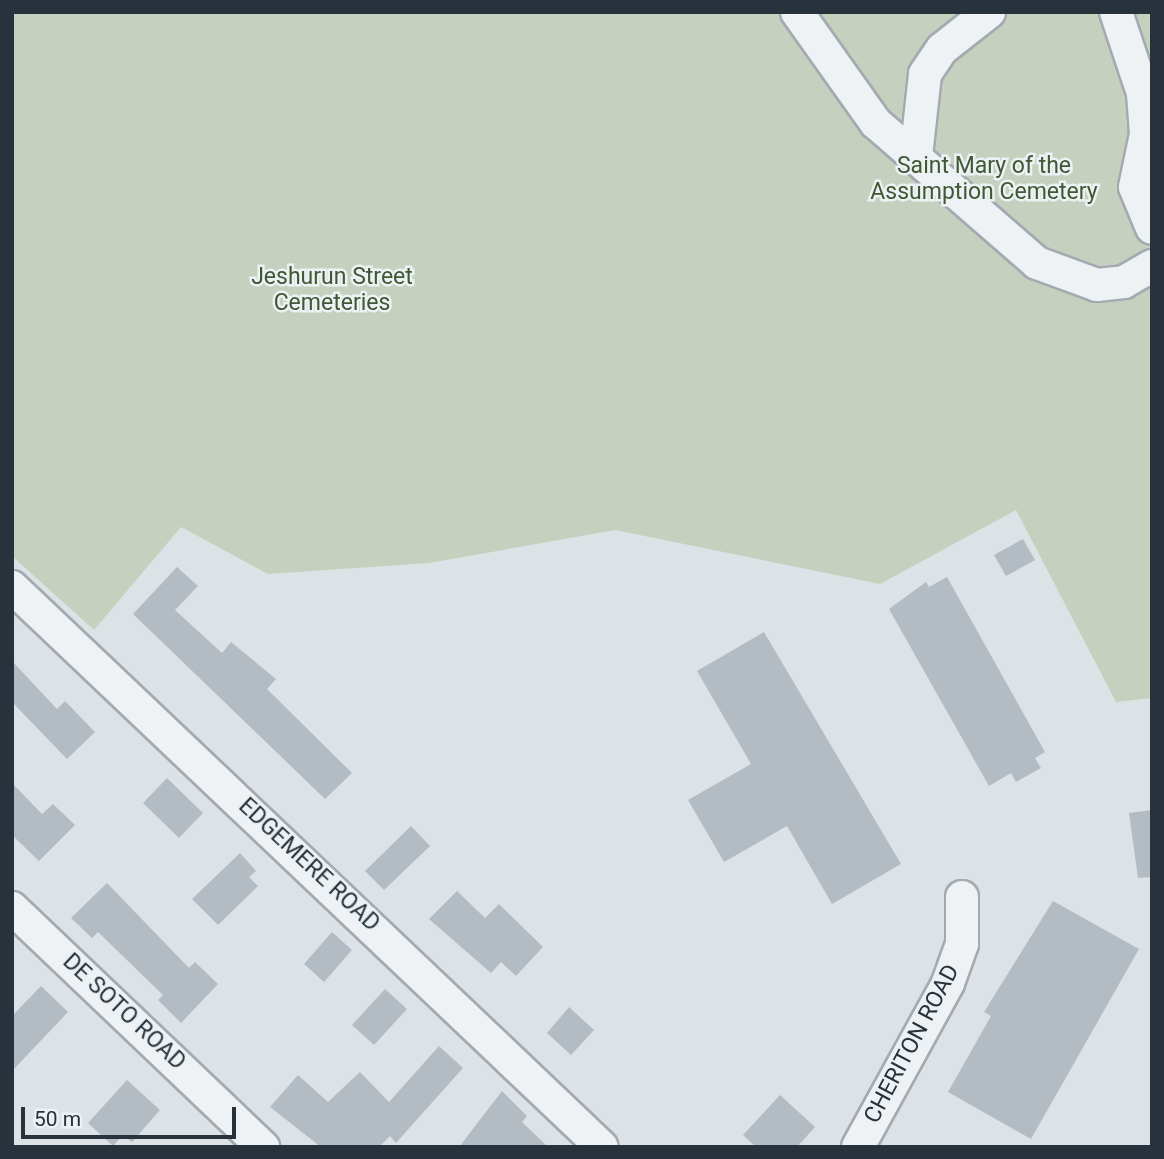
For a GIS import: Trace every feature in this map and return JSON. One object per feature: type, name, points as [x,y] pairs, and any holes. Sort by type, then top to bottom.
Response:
[{"type":"street","points":[[797,12],[866,111],[916,156],[986,226],[1055,273],[1115,284],[1152,266]]},
{"type":"street","points":[[916,156],[925,74],[942,49],[989,12]]},
{"type":"street","points":[[1116,12],[1143,93],[1146,134],[1135,187],[1152,228]]},
{"type":"street","name":"EDGEMERE ROAD","points":[[12,587],[602,1147]]},
{"type":"street","name":"CHERITON ROAD","points":[[858,1147],[948,983],[964,933],[962,897]]},
{"type":"street","name":"DE SOTO ROAD","points":[[12,908],[263,1147]]},
{"type":"green space","name":"Jeshurun Street Cemeteries","points":[[12,12],[1152,12],[1152,698],[1116,702],[1016,510],[880,584],[615,530],[429,563],[268,574],[181,527],[94,630],[12,556]]},
{"type":"building","points":[[1023,539],[1035,560],[1006,576],[994,555]]},
{"type":"building","points":[[177,567],[198,586],[175,610],[222,653],[231,642],[276,679],[267,689],[352,773],[325,799],[133,614]]},
{"type":"building","points":[[947,577],[1045,752],[1035,758],[1041,768],[1016,782],[1011,773],[989,786],[889,609],[926,582],[929,587]]},
{"type":"building","points":[[764,632],[901,864],[832,904],[787,826],[724,862],[688,800],[751,764],[697,671]]},
{"type":"building","points":[[12,661],[57,709],[65,701],[95,732],[67,759],[12,702]]},
{"type":"building","points":[[167,778],[203,813],[179,838],[143,803]]},
{"type":"building","points":[[12,783],[42,814],[53,804],[75,825],[39,861],[12,835]]},
{"type":"building","points":[[1152,810],[1152,877],[1138,878],[1129,813]]},
{"type":"building","points":[[411,826],[430,846],[384,890],[365,871]]},
{"type":"building","points":[[240,853],[256,871],[249,877],[258,886],[218,925],[192,899]]},
{"type":"building","points":[[107,883],[189,968],[195,962],[218,984],[181,1023],[158,1000],[163,995],[98,932],[92,938],[71,918]]},
{"type":"building","points":[[457,891],[485,918],[499,904],[543,947],[516,976],[501,962],[491,973],[429,919]]},
{"type":"building","points":[[1053,901],[1139,949],[1031,1139],[948,1092],[991,1016],[984,1012]]},
{"type":"building","points":[[332,932],[352,950],[324,982],[304,964]]},
{"type":"building","points":[[41,986],[68,1012],[12,1071],[12,1016]]},
{"type":"building","points":[[385,989],[407,1009],[374,1045],[352,1025]]},
{"type":"building","points":[[569,1007],[594,1030],[571,1055],[547,1033]]},
{"type":"building","points":[[439,1046],[463,1068],[396,1143],[390,1136],[379,1147],[321,1147],[270,1107],[298,1075],[328,1102],[360,1072],[389,1102]]},
{"type":"building","points":[[127,1080],[160,1110],[132,1142],[123,1135],[113,1146],[88,1123]]},
{"type":"building","points":[[502,1091],[527,1116],[522,1122],[548,1147],[459,1147]]},
{"type":"building","points":[[780,1095],[815,1127],[797,1147],[756,1147],[743,1135]]},
{"type":"park label","name":"Saint Mary of the Assumption Cemetery","points":[[984,179]]}]
